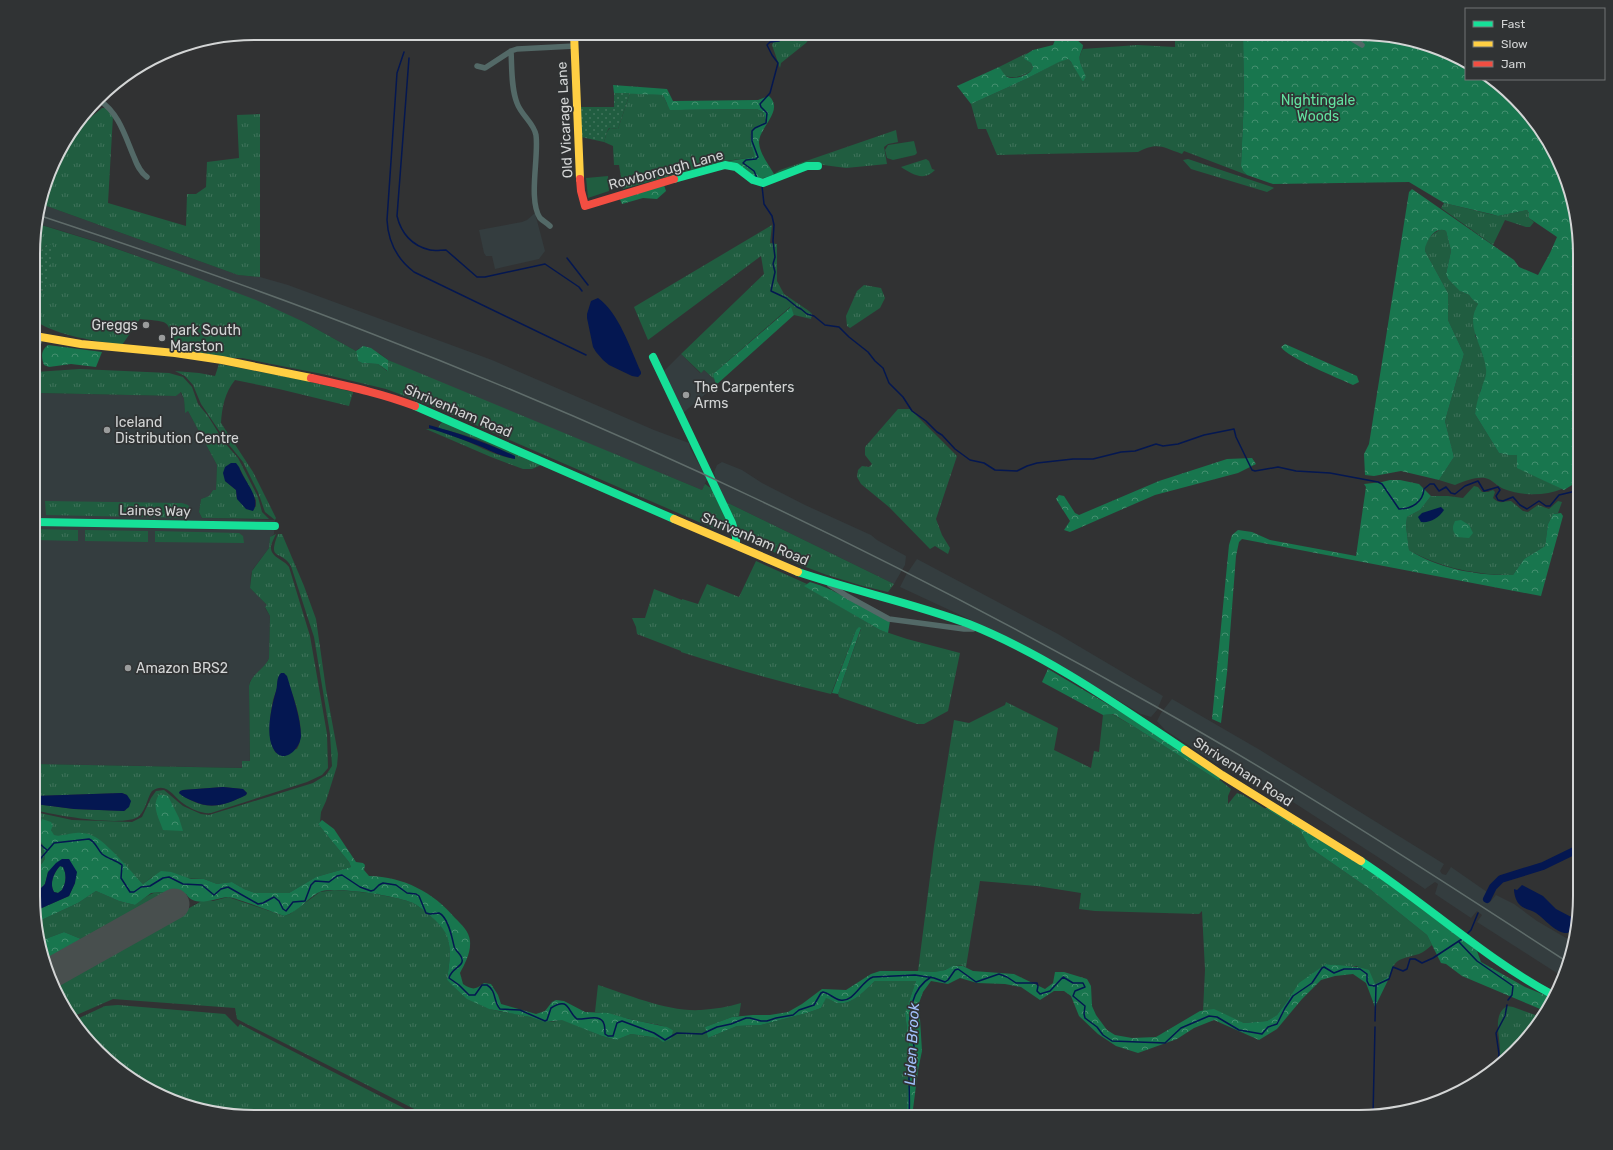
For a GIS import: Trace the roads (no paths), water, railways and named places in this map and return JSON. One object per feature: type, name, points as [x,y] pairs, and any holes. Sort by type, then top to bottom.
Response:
[{"type":"main road","name":"Old Vicarage Lane","points":[[575,40],[581,183],[585,206]]},
{"type":"main road","name":"Rowborough Lane","points":[[585,206],[635,190],[725,165],[737,167],[761,183],[806,166],[818,166]]},
{"type":"main road","name":"Shrivenham Road","points":[[40,336],[91,345],[197,355],[340,384],[392,397],[437,415],[790,569],[827,582],[921,608],[977,629],[1024,651],[1129,713],[1221,774],[1391,881],[1485,952]]},
{"type":"main road","points":[[653,357],[732,523],[737,538],[736,545]]},
{"type":"main road","name":"Laines Way","points":[[40,522],[275,526]]},
{"type":"main road","points":[[1485,952],[1552,989]]},
{"type":"main road","points":[[1485,952],[1510,971],[1550,993]]},
{"type":"street","points":[[1354,40],[1362,45]]},
{"type":"street","points":[[477,66],[485,68],[511,51],[522,48],[575,46]]},
{"type":"street","points":[[511,51],[515,98],[520,109],[536,134],[535,186],[537,208],[540,217],[550,226]]},
{"type":"street","points":[[103,103],[118,120],[140,170],[147,177]]},
{"type":"street","name":"Shrivenham Road","points":[[827,582],[847,596],[889,619],[964,629],[977,629]]},
{"type":"waterway","points":[[757,178],[754,171],[743,163],[746,160],[756,159],[758,157],[752,141],[752,131],[766,123],[767,113],[760,104],[770,93],[778,63],[767,45],[770,42],[779,40]]},
{"type":"waterway","points":[[404,52],[397,73],[387,220],[389,235],[394,249],[408,267],[414,272],[586,355]]},
{"type":"waterway","points":[[409,58],[397,216],[404,233],[413,242],[424,248],[432,250],[446,250],[477,277],[485,277],[545,264],[579,287],[582,291]]},
{"type":"waterway","points":[[762,186],[764,204],[772,216],[774,225],[773,241],[775,257],[773,264],[775,272],[771,291],[786,298],[807,314],[814,316],[825,325],[839,327],[868,352],[883,368],[889,383],[903,397],[912,411],[926,421],[955,449],[970,460],[984,463],[995,470],[1017,471],[1037,463],[1073,459],[1093,459],[1121,452],[1135,451],[1156,444],[1163,446],[1178,444],[1204,435],[1234,429],[1236,437],[1252,470],[1255,471],[1278,467],[1296,471],[1330,473],[1378,482],[1382,484],[1399,509],[1408,508],[1416,504],[1422,498],[1424,489],[1430,484],[1434,484],[1439,491],[1446,487],[1451,493],[1455,494],[1465,486],[1478,481],[1484,491],[1498,487],[1500,490],[1496,496],[1498,500],[1503,501],[1513,497],[1520,505],[1527,509],[1539,501],[1546,506],[1550,506],[1559,495],[1573,492]]},
{"type":"waterway","points":[[567,258],[588,285]]},
{"type":"waterway","points":[[40,859],[54,843],[89,839],[102,854],[122,865],[121,878],[130,892],[134,892],[141,887],[150,886],[163,878],[169,877],[183,884],[202,885],[214,895],[221,889],[228,887],[258,904],[274,897],[286,911],[293,902],[305,901],[311,885],[315,881],[329,882],[337,876],[342,875],[360,887],[371,891],[383,883],[396,885],[407,893],[416,894],[419,896],[426,913],[439,913],[445,919],[455,948],[462,957],[461,964],[452,972],[449,978],[469,995],[475,995],[482,985],[487,985],[494,993],[496,1003],[500,1009],[520,1010],[545,1021],[547,1020],[551,1008],[557,1005],[565,1004],[577,1019],[600,1019],[604,1024],[605,1034],[608,1036],[613,1036],[617,1023],[622,1021],[654,1033],[665,1040],[677,1033],[702,1034],[717,1027],[731,1024],[746,1018],[767,1021],[793,1015],[799,1010],[814,1005],[823,992],[840,1000],[845,1000],[853,995],[873,977],[915,975],[934,978],[945,982],[955,970],[958,969],[976,982],[999,974],[1016,983],[1037,983],[1037,991],[1040,994],[1050,991],[1063,977],[1073,983],[1083,983],[1085,987],[1075,991],[1073,996],[1085,1006],[1085,1018],[1097,1027],[1103,1035],[1112,1041],[1165,1043],[1181,1028],[1209,1016],[1217,1017],[1239,1030],[1262,1034],[1268,1027],[1277,1024],[1293,996],[1312,983],[1324,967],[1334,973],[1344,969],[1360,969],[1367,974],[1367,981],[1369,985],[1374,986],[1389,979],[1393,967],[1403,971],[1407,969],[1410,959],[1415,959],[1422,963],[1433,958],[1462,939]]},
{"type":"waterway","points":[[40,844],[47,850]]},
{"type":"waterway","points":[[1487,899],[1493,887],[1501,879],[1543,866],[1573,851]]},
{"type":"waterway","points":[[1468,933],[1471,930],[1478,913]]},
{"type":"waterway","points":[[1459,942],[1477,961],[1513,986],[1512,995],[1508,1000]]},
{"type":"waterway","name":"Liden Brook","points":[[909,1110],[909,1077],[914,1048],[910,1027],[912,1003],[919,988],[931,977]]},
{"type":"waterway","points":[[1375,1021],[1376,986]]},
{"type":"waterway","points":[[1498,1058],[1496,1033],[1505,1016],[1507,1005]]},
{"type":"waterway","points":[[1373,1110],[1375,1027]]},
{"type":"railway","points":[[43,217],[164,257],[247,287],[329,317],[471,373],[670,459],[768,504],[962,601],[1058,652],[1206,735],[1311,798],[1564,959]]},
{"type":"place","name":"Greggs","points":[[146,325]]},
{"type":"place","name":"park South Marston","points":[[162,338]]},
{"type":"place","name":"The Carpenters Arms","points":[[686,395]]},
{"type":"place","name":"Iceland Distribution Centre","points":[[107,430]]},
{"type":"place","name":"Amazon BRS2","points":[[128,668]]},
{"type":"park label","name":"Nightingale Woods","points":[[1318,108]]}]
